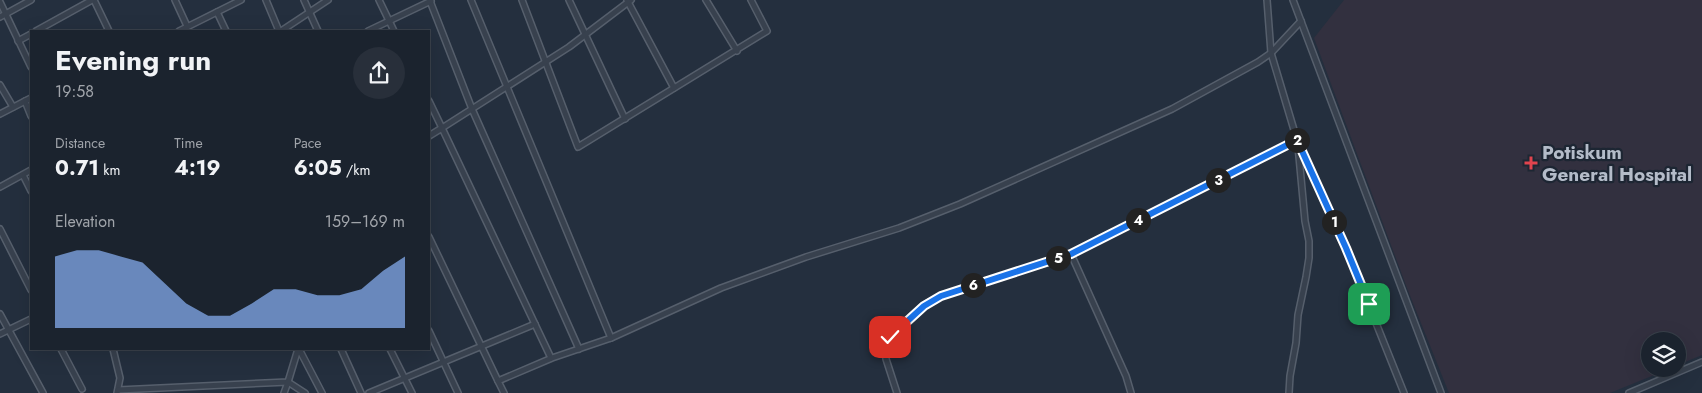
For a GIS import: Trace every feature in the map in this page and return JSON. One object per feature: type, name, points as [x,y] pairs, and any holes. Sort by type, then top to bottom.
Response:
[{"type":"street","points":[[0,17],[31,0]]},
{"type":"street","points":[[38,30],[93,0],[108,30]]},
{"type":"street","points":[[175,0],[187,26]]},
{"type":"street","points":[[223,0],[227,7]]},
{"type":"street","points":[[181,30],[240,0]]},
{"type":"street","points":[[266,0],[280,30]]},
{"type":"street","points":[[304,0],[318,30]]},
{"type":"street","points":[[282,30],[328,0]]},
{"type":"street","points":[[379,0],[394,30]]},
{"type":"street","points":[[471,0],[611,338]]},
{"type":"street","points":[[522,0],[578,147],[767,31],[751,0]]},
{"type":"street","points":[[568,0],[625,119]]},
{"type":"street","points":[[706,0],[737,50]]},
{"type":"street","points":[[1267,0],[1271,53],[1297,140],[1346,248],[1404,393]]},
{"type":"street","points":[[1293,0],[1441,393]]},
{"type":"street","points":[[370,30],[431,1],[472,109],[579,349]]},
{"type":"street","points":[[430,135],[547,62],[629,1],[674,88]]},
{"type":"street","points":[[0,2],[30,65]]},
{"type":"street","points":[[217,12],[226,30]]},
{"type":"street","points":[[498,381],[551,358],[611,338],[720,288],[806,257],[899,228],[960,204],[1172,109],[1258,62],[1271,53],[1301,22]]},
{"type":"street","points":[[18,41],[30,35]]},
{"type":"street","points":[[0,85],[13,107]]},
{"type":"street","points":[[0,114],[30,98]]},
{"type":"street","points":[[25,101],[30,114]]},
{"type":"street","points":[[430,103],[551,358]]},
{"type":"street","points":[[898,393],[886,359],[885,348],[890,337],[924,306],[941,296],[1071,254],[1297,140]]},
{"type":"street","points":[[1289,393],[1298,315],[1309,258],[1309,241],[1305,221],[1297,140]]},
{"type":"street","points":[[0,187],[30,171]]},
{"type":"street","points":[[23,175],[30,189]]},
{"type":"street","points":[[0,229],[30,288]]},
{"type":"street","points":[[430,239],[504,393]]},
{"type":"street","points":[[1071,254],[1126,376],[1131,393]]},
{"type":"street","points":[[0,314],[43,393]]},
{"type":"street","points":[[0,334],[30,320]]},
{"type":"street","points":[[369,393],[444,360],[535,324]]},
{"type":"street","points":[[430,333],[458,393]]},
{"type":"street","points":[[62,350],[82,389]]},
{"type":"street","points":[[113,350],[120,378],[117,391],[288,382],[305,393]]},
{"type":"street","points":[[284,393],[298,350]]},
{"type":"street","points":[[299,350],[322,393]]},
{"type":"street","points":[[341,350],[361,393]]},
{"type":"street","points":[[391,350],[412,393]]},
{"type":"street","points":[[1628,393],[1702,362]]},
{"type":"shaded area","name":"Potiskum General Hospital","points":[[1344,0],[1702,0],[1702,355],[1686,362],[1686,332],[1641,332],[1641,377],[1649,377],[1610,393],[1449,393],[1407,288],[1314,38]]},
{"type":"place","name":"Potiskum General Hospital","points":[[1531,163]]},
{"type":"route","points":[[890,337],[924,306],[941,296],[1071,254],[1297,140],[1369,304]]}]
